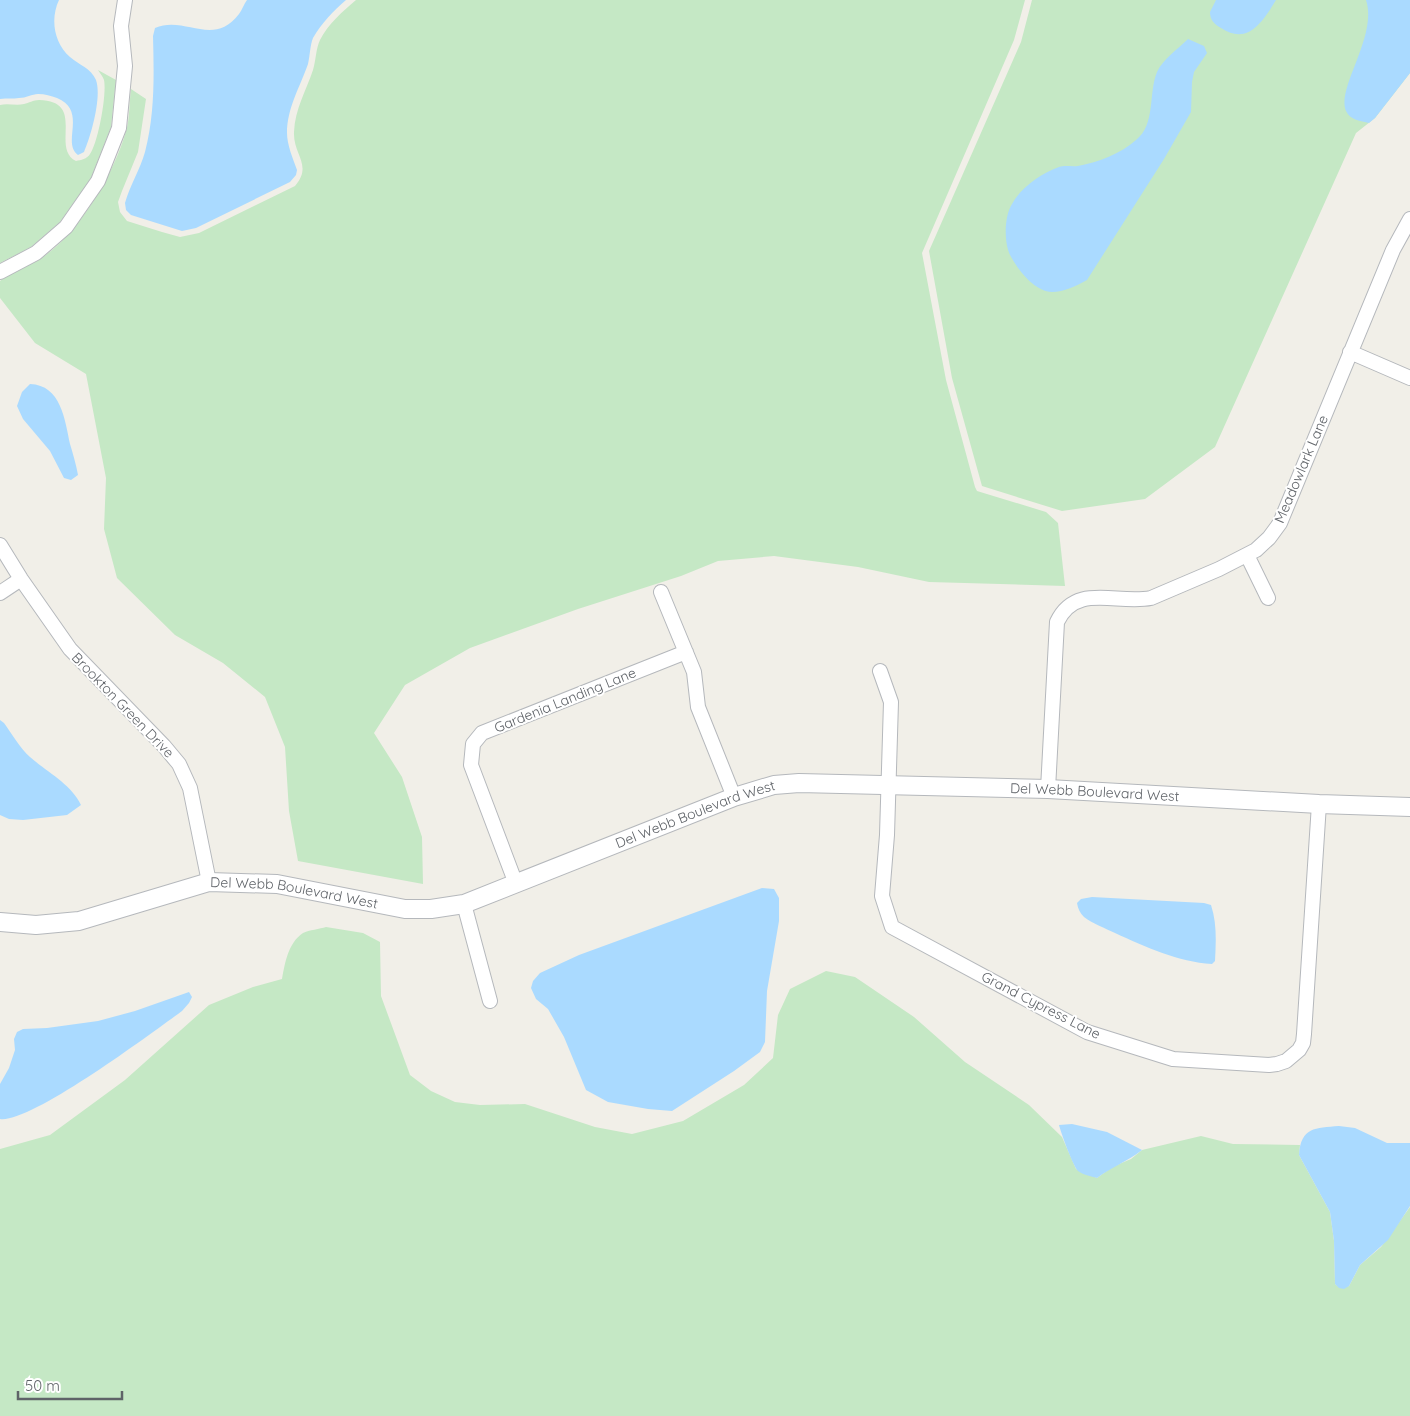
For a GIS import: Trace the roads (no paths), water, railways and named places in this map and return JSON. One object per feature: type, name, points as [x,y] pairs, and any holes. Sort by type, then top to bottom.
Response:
[{"type":"street","points":[[0,272],[36,254],[66,226],[98,181],[119,128],[125,66],[121,26],[125,0]]},
{"type":"street","name":"Meadowlark Lane","points":[[1048,789],[1057,622],[1067,607],[1080,599],[1133,600],[1151,598],[1247,555],[1256,550],[1269,538],[1280,523],[1393,250],[1410,219]]},
{"type":"street","points":[[1350,352],[1410,378]]},
{"type":"street","name":"Brookton Green Drive","points":[[0,545],[21,579],[70,649],[179,764],[190,788],[209,882]]},
{"type":"street","points":[[1247,555],[1268,598]]},
{"type":"street","points":[[0,593],[21,579]]},
{"type":"street","points":[[661,592],[694,672],[698,707],[734,797]]},
{"type":"street","name":"Gardenia Landing Lane","points":[[516,884],[471,765],[473,744],[482,733],[686,652]]},
{"type":"street","name":"Grand Cypress Lane","points":[[880,671],[891,702],[889,786],[882,896],[892,927],[1087,1032],[1173,1060],[1270,1065],[1286,1061],[1294,1056],[1302,1043],[1319,804]]},
{"type":"street","name":"Del Webb Boulevard West","points":[[0,922],[36,925],[80,921],[209,882],[276,884],[406,909],[432,909],[464,904],[734,797],[774,785],[798,783],[1048,789],[1319,804],[1410,807]]},
{"type":"street","points":[[464,904],[490,1001]]},
{"type":"water","points":[[0,0],[59,0],[54,23],[60,45],[70,57],[91,72],[96,80],[97,106],[84,152],[78,155],[73,150],[73,119],[71,111],[66,104],[57,98],[36,94],[22,98],[0,99]]},
{"type":"water","points":[[247,0],[346,0],[328,18],[313,38],[308,64],[289,115],[287,138],[297,170],[296,175],[290,182],[196,228],[182,231],[131,215],[126,210],[125,203],[143,159],[151,123],[154,80],[153,36],[155,28],[177,25],[198,29],[219,29],[229,24],[239,14]]},
{"type":"water","points":[[1216,0],[1276,0],[1266,16],[1254,29],[1247,33],[1239,34],[1231,33],[1213,22],[1210,12]]},
{"type":"water","points":[[1366,0],[1410,0],[1410,73],[1369,123],[1356,120],[1350,116],[1346,111],[1344,101],[1367,29],[1368,14]]},
{"type":"water","points":[[1188,39],[1204,46],[1207,53],[1194,72],[1191,112],[1164,159],[1087,280],[1056,292],[1045,291],[1039,288],[1022,273],[1008,250],[1006,222],[1009,209],[1026,186],[1046,173],[1061,166],[1078,166],[1101,160],[1136,140],[1146,126],[1149,117],[1157,72],[1167,59]]},
{"type":"water","points":[[30,384],[49,390],[60,405],[78,475],[71,480],[64,478],[50,451],[23,419],[17,406],[22,392]]},
{"type":"water","points":[[0,720],[26,753],[65,785],[81,805],[67,815],[23,820],[9,819],[0,815]]},
{"type":"water","points":[[762,888],[774,889],[779,898],[779,921],[767,991],[765,1042],[760,1052],[672,1111],[608,1102],[586,1090],[564,1037],[548,1009],[536,999],[531,988],[533,981],[540,973],[579,955]]},
{"type":"water","points":[[1092,897],[1204,903],[1211,905],[1216,940],[1215,961],[1212,964],[1199,963],[1162,953],[1095,924],[1079,911],[1077,903],[1081,899]]},
{"type":"water","points":[[189,992],[192,997],[182,1011],[120,1056],[63,1093],[37,1107],[15,1117],[0,1119],[0,1084],[9,1068],[15,1050],[14,1039],[17,1032],[23,1029],[47,1028],[98,1021],[135,1011]]},
{"type":"water","points":[[1072,1124],[1107,1132],[1142,1150],[1097,1178],[1085,1174],[1076,1168],[1059,1125]]},
{"type":"water","points":[[1323,1127],[1355,1128],[1387,1143],[1410,1143],[1410,1206],[1388,1240],[1360,1265],[1349,1286],[1344,1289],[1339,1288],[1335,1284],[1334,1241],[1330,1212],[1299,1155],[1300,1146],[1306,1134]]}]
